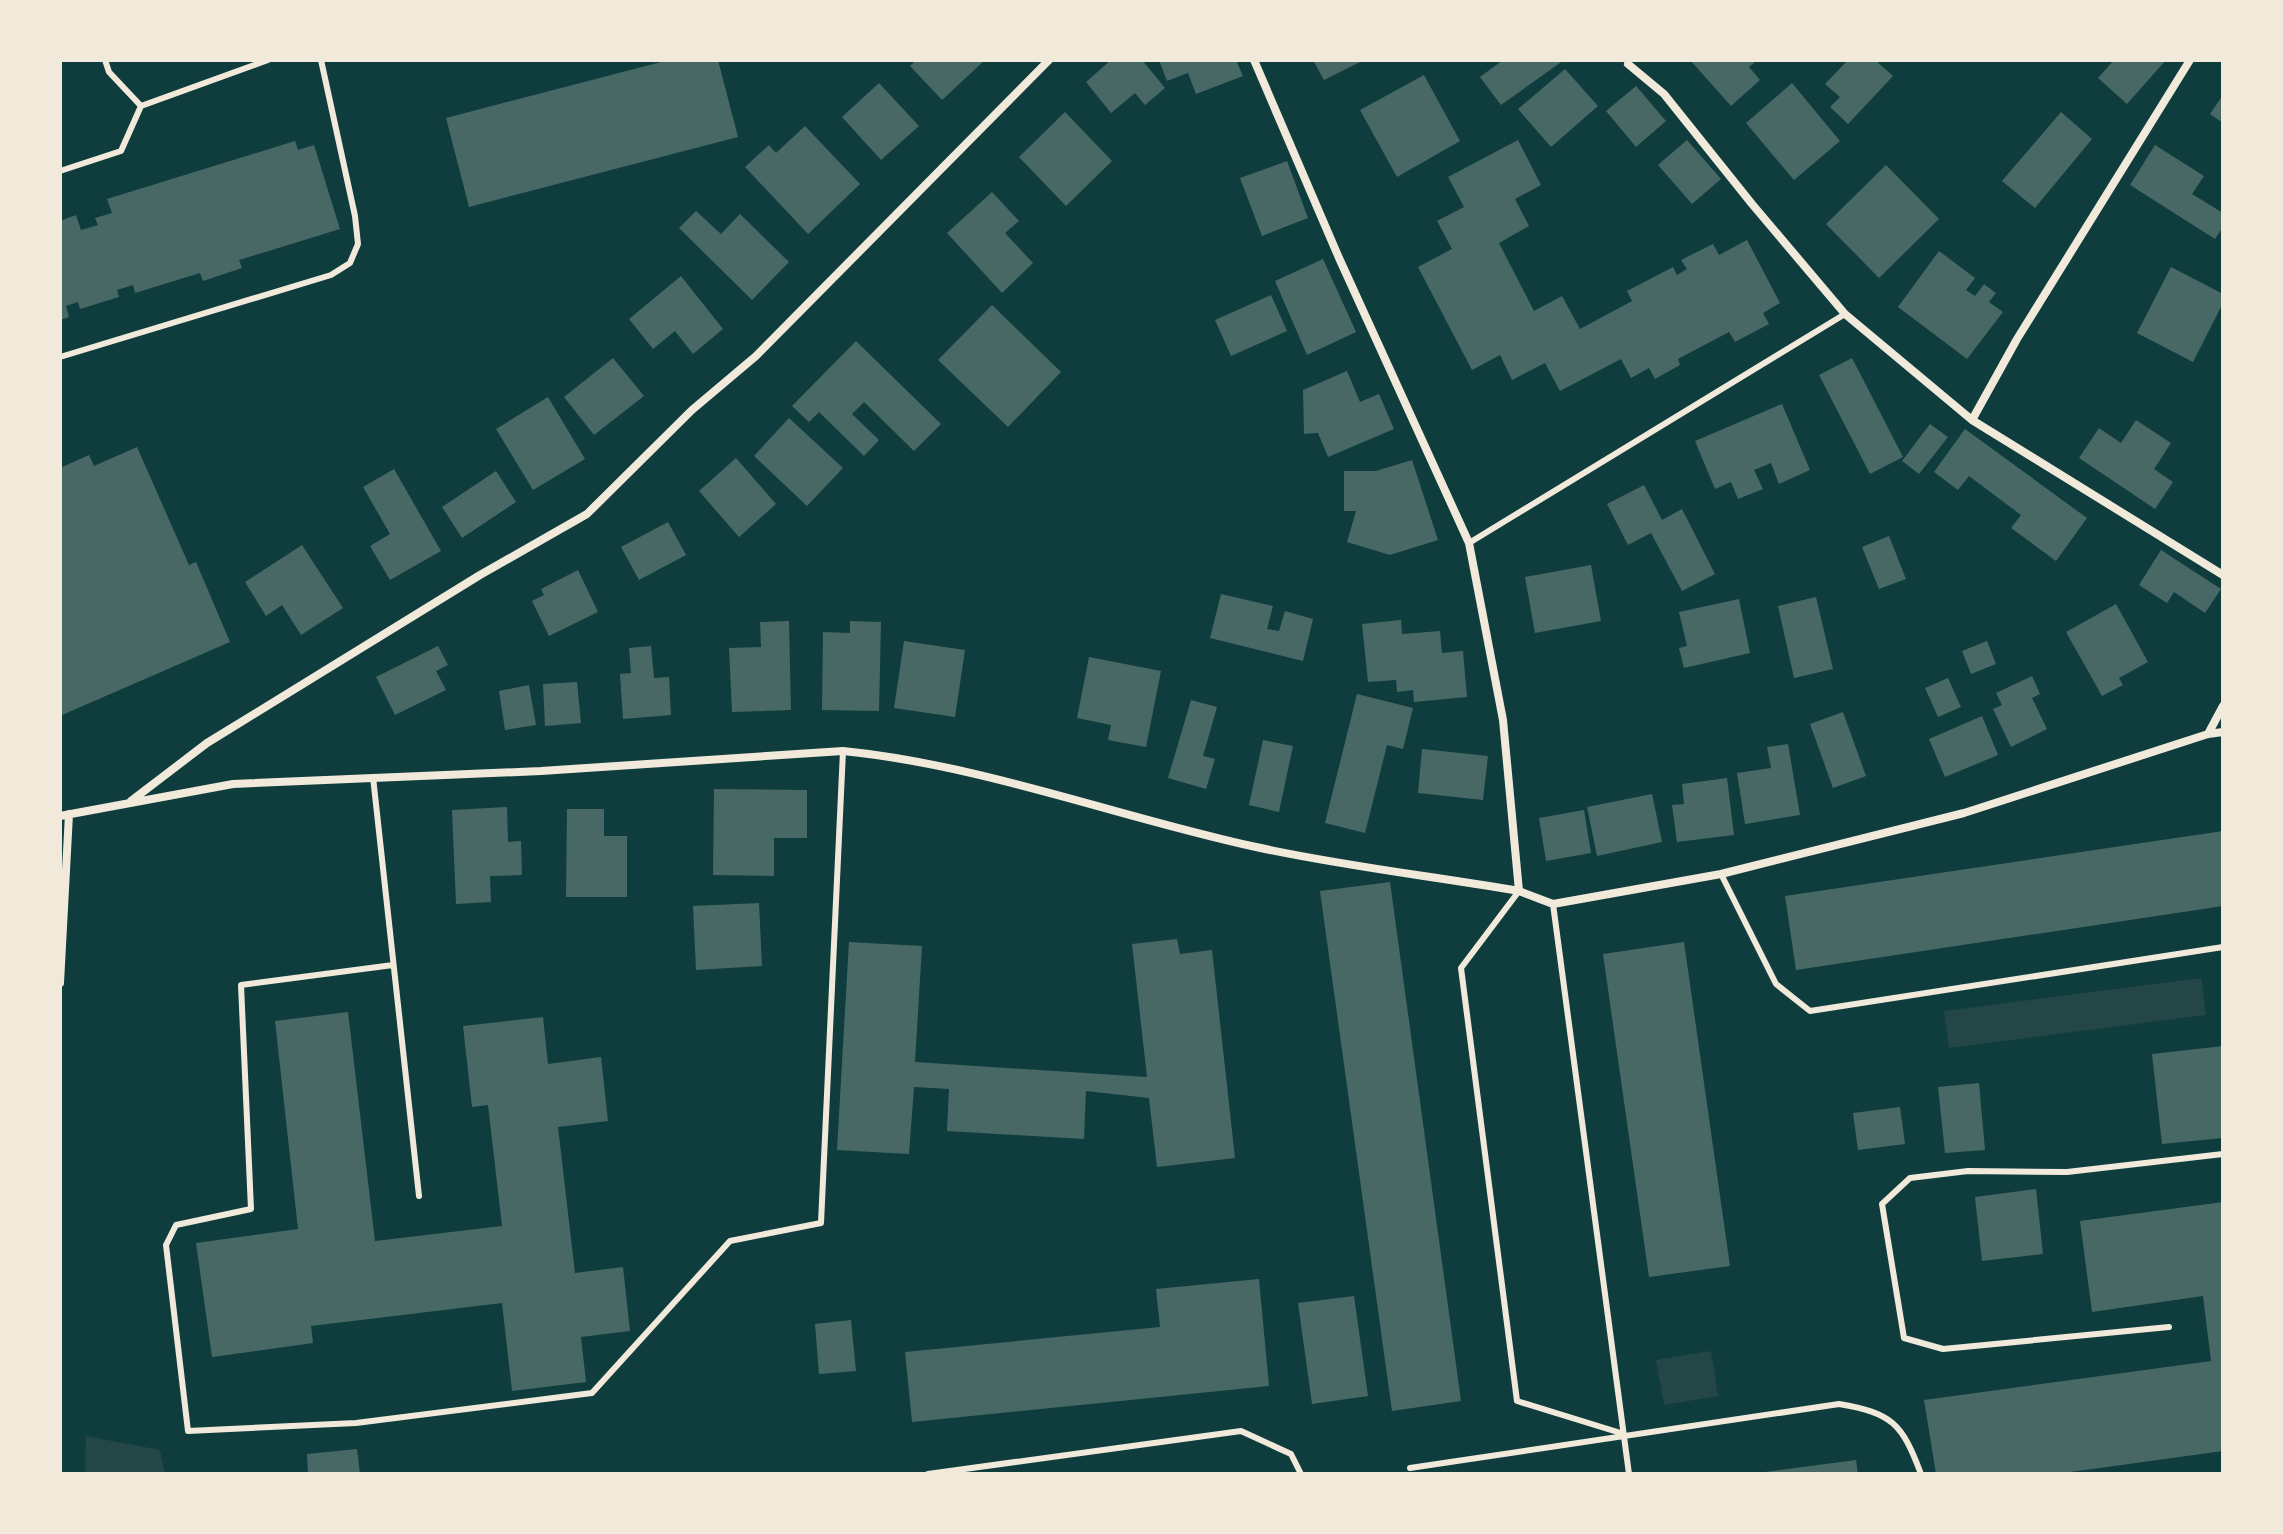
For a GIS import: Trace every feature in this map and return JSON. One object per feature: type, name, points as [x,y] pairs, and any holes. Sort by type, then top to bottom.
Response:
[{"type":"street","points":[[131,801],[207,743],[480,575],[587,514],[692,410],[756,356],[1049,60]]},
{"type":"street","points":[[1254,60],[1339,258],[1469,543],[1503,720],[1519,891]]},
{"type":"street","points":[[1972,420],[2017,339],[2190,60]]},
{"type":"street","points":[[1628,64],[1664,94],[1845,314],[1972,420],[2223,575]]},
{"type":"street","points":[[2208,734],[2223,706]]},
{"type":"street","points":[[60,983],[65,815],[233,784],[541,771],[843,751],[945,768],[1257,847],[1519,891],[1553,904],[1721,874],[1964,813],[2208,734],[2223,732]]},
{"type":"lane","points":[[105,60],[109,72],[141,106]]},
{"type":"lane","points":[[60,171],[121,151],[141,106],[268,60]]},
{"type":"lane","points":[[60,357],[331,275],[350,263],[358,244],[355,216],[321,60]]},
{"type":"lane","points":[[1469,543],[1845,314]]},
{"type":"lane","points":[[393,965],[241,985],[251,1209],[176,1225],[166,1245],[188,1431],[356,1423],[592,1393],[730,1241],[821,1223],[843,751]]},
{"type":"lane","points":[[373,777],[419,1196]]},
{"type":"lane","points":[[1721,874],[1776,984],[1810,1011],[2223,947]]},
{"type":"lane","points":[[1519,891],[1461,968],[1517,1401],[1624,1434]]},
{"type":"lane","points":[[1553,904],[1629,1474]]},
{"type":"lane","points":[[2169,1327],[1943,1349],[1904,1338],[1882,1204],[1910,1178],[1968,1171],[2067,1172],[2223,1154]]},
{"type":"lane","points":[[1410,1468],[1839,1404],[1874,1410],[1900,1428],[1921,1474]]},
{"type":"lane","points":[[928,1474],[1241,1431],[1291,1454],[1301,1474]]},
{"type":"shaded area","points":[[2201,978],[2206,1015],[1949,1048],[1944,1011]]},
{"type":"shaded area","points":[[1711,1351],[1718,1396],[1664,1405],[1656,1360]]},
{"type":"shaded area","points":[[86,1436],[160,1450],[165,1474],[85,1474]]},
{"type":"building","points":[[669,60],[718,60],[738,137],[469,207],[446,118]]},
{"type":"building","points":[[916,60],[985,60],[942,100],[910,66]]},
{"type":"building","points":[[1111,60],[1142,60],[1165,88],[1145,105],[1135,93],[1111,113],[1086,82]]},
{"type":"building","points":[[1159,60],[1236,60],[1243,76],[1196,94],[1188,73],[1167,81]]},
{"type":"building","points":[[1313,60],[1364,60],[1324,80]]},
{"type":"building","points":[[1503,60],[1564,60],[1501,105],[1480,77]]},
{"type":"building","points":[[1690,60],[1757,60],[1749,67],[1760,80],[1731,106]]},
{"type":"building","points":[[1848,60],[1875,60],[1893,76],[1848,124],[1830,107],[1840,97],[1825,84]]},
{"type":"building","points":[[2114,60],[2166,60],[2127,104],[2098,78]]},
{"type":"building","points":[[1565,69],[1598,106],[1551,147],[1518,109]]},
{"type":"building","points":[[1424,75],[1460,141],[1397,177],[1360,110]]},
{"type":"building","points":[[879,83],[919,126],[881,160],[842,117]]},
{"type":"building","points":[[1792,83],[1840,141],[1794,180],[1746,123]]},
{"type":"building","points":[[1636,86],[1666,121],[1636,147],[1606,111]]},
{"type":"building","points":[[2223,95],[2223,123],[2210,114]]},
{"type":"building","points":[[1065,112],[1112,161],[1066,206],[1019,157]]},
{"type":"building","points":[[2061,112],[2092,139],[2035,208],[2002,181]]},
{"type":"building","points":[[805,126],[860,184],[808,234],[745,167],[769,145],[776,153]]},
{"type":"building","points":[[1518,140],[1541,185],[1515,199],[1529,226],[1499,243],[1534,311],[1562,296],[1580,329],[1632,301],[1627,291],[1673,267],[1677,275],[1687,269],[1681,260],[1713,244],[1719,255],[1747,240],[1780,303],[1763,313],[1769,324],[1735,342],[1729,332],[1678,359],[1680,365],[1655,379],[1649,368],[1631,378],[1621,359],[1560,391],[1545,363],[1512,380],[1500,355],[1472,370],[1418,267],[1452,249],[1437,221],[1464,207],[1448,177]]},
{"type":"building","points":[[1687,140],[1721,179],[1692,204],[1658,165]]},
{"type":"building","points":[[295,141],[298,150],[314,145],[340,229],[239,260],[242,268],[203,281],[200,273],[135,293],[133,285],[117,290],[119,297],[80,309],[78,302],[66,306],[69,317],[60,320],[60,221],[76,215],[81,230],[98,225],[95,218],[112,213],[107,199]]},
{"type":"building","points":[[2155,145],[2204,176],[2192,194],[2223,213],[2223,227],[2215,239],[2130,185]]},
{"type":"building","points":[[1287,161],[1308,218],[1262,236],[1240,178]]},
{"type":"building","points":[[1886,165],[1939,219],[1879,278],[1826,224]]},
{"type":"building","points":[[992,192],[1019,221],[1005,233],[1033,263],[1002,293],[947,233]]},
{"type":"building","points":[[696,211],[721,234],[740,214],[789,262],[752,300],[679,228]]},
{"type":"building","points":[[1939,251],[1975,278],[1966,290],[1975,296],[1984,284],[1996,293],[1989,302],[2003,312],[1967,359],[1898,307]]},
{"type":"building","points":[[1323,259],[1356,332],[1307,355],[1275,281]]},
{"type":"building","points":[[2171,267],[2223,294],[2223,303],[2193,362],[2137,333]]},
{"type":"building","points":[[681,276],[723,329],[693,354],[675,331],[653,349],[629,319]]},
{"type":"building","points":[[1271,295],[1287,331],[1231,356],[1215,320]]},
{"type":"building","points":[[992,305],[1061,372],[1008,427],[938,360]]},
{"type":"building","points":[[856,341],[941,424],[914,451],[864,402],[852,414],[879,440],[864,456],[819,412],[809,422],[792,406]]},
{"type":"building","points":[[613,358],[644,396],[594,435],[564,397]]},
{"type":"building","points":[[1852,358],[1903,457],[1870,474],[1819,375]]},
{"type":"building","points":[[1347,371],[1360,402],[1379,394],[1394,429],[1328,457],[1318,433],[1304,434],[1303,390]]},
{"type":"building","points":[[548,397],[585,459],[533,490],[496,429]]},
{"type":"building","points":[[1782,404],[1810,470],[1779,484],[1771,463],[1754,470],[1763,489],[1738,499],[1731,482],[1715,489],[1695,441]]},
{"type":"building","points":[[789,418],[843,468],[807,506],[754,456]]},
{"type":"building","points":[[2136,420],[2171,443],[2154,469],[2173,482],[2155,509],[2079,458],[2099,428],[2121,443]]},
{"type":"building","points":[[1930,424],[1948,437],[1919,474],[1902,461]]},
{"type":"building","points":[[1965,429],[2087,518],[2056,561],[2011,528],[2021,515],[1969,476],[1958,490],[1934,472]]},
{"type":"building","points":[[137,447],[189,565],[196,562],[230,642],[62,715],[60,468],[89,455],[94,466]]},
{"type":"building","points":[[736,458],[776,504],[739,537],[699,491]]},
{"type":"building","points":[[1412,460],[1438,540],[1390,555],[1347,542],[1356,511],[1344,511],[1344,471],[1376,471]]},
{"type":"building","points":[[394,469],[441,551],[390,580],[370,546],[390,534],[363,487]]},
{"type":"building","points":[[496,471],[516,502],[462,538],[442,507]]},
{"type":"building","points":[[1644,485],[1662,520],[1682,509],[1715,574],[1682,591],[1651,533],[1628,545],[1607,504]]},
{"type":"building","points":[[668,522],[686,555],[639,580],[621,547]]},
{"type":"building","points":[[1889,536],[1906,579],[1879,589],[1862,547]]},
{"type":"building","points":[[302,545],[343,608],[301,635],[282,605],[266,616],[245,582]]},
{"type":"building","points":[[2161,550],[2221,589],[2205,613],[2174,592],[2167,603],[2139,585]]},
{"type":"building","points":[[1591,565],[1601,621],[1535,633],[1525,577]]},
{"type":"building","points":[[578,570],[598,612],[549,636],[532,601],[544,595],[541,589]]},
{"type":"building","points":[[1221,594],[1273,606],[1267,629],[1279,631],[1285,611],[1313,619],[1303,661],[1210,638]]},
{"type":"building","points":[[1816,597],[1833,669],[1794,678],[1778,606]]},
{"type":"building","points":[[1739,599],[1750,653],[1684,668],[1679,648],[1687,646],[1679,612]]},
{"type":"building","points":[[2116,604],[2148,662],[2119,678],[2123,685],[2102,696],[2066,632]]},
{"type":"building","points":[[1401,620],[1402,634],[1440,631],[1442,653],[1463,651],[1467,697],[1414,702],[1413,690],[1397,692],[1396,680],[1368,682],[1362,624]]},
{"type":"building","points":[[789,621],[791,710],[732,712],[729,648],[761,647],[760,622]]},
{"type":"building","points":[[850,621],[881,622],[879,711],[822,710],[823,632],[850,633]]},
{"type":"building","points":[[904,641],[965,650],[955,717],[894,708]]},
{"type":"building","points":[[1987,641],[1996,664],[1971,674],[1962,651]]},
{"type":"building","points":[[438,646],[448,665],[436,671],[446,690],[395,715],[376,677]]},
{"type":"building","points":[[651,646],[654,678],[669,677],[671,715],[623,719],[620,674],[631,673],[629,648]]},
{"type":"building","points":[[1089,657],[1161,671],[1146,747],[1108,740],[1111,725],[1077,718]]},
{"type":"building","points":[[2032,676],[2040,694],[2032,698],[2047,729],[2011,747],[1993,709],[2002,705],[1996,693]]},
{"type":"building","points":[[1948,678],[1961,707],[1938,717],[1925,688]]},
{"type":"building","points":[[577,682],[581,723],[545,726],[543,684]]},
{"type":"building","points":[[529,685],[536,725],[505,730],[499,691]]},
{"type":"building","points":[[1357,694],[1413,708],[1403,749],[1387,745],[1365,833],[1325,823]]},
{"type":"building","points":[[1191,700],[1217,707],[1203,756],[1215,759],[1206,789],[1168,778]]},
{"type":"building","points":[[1843,712],[1866,776],[1833,788],[1810,724]]},
{"type":"building","points":[[1982,716],[1998,755],[1945,777],[1929,739]]},
{"type":"building","points":[[1263,740],[1293,746],[1279,812],[1249,805]]},
{"type":"building","points":[[1788,744],[1800,815],[1745,824],[1737,773],[1771,768],[1767,747]]},
{"type":"building","points":[[1422,749],[1488,756],[1483,800],[1418,793]]},
{"type":"building","points":[[1727,778],[1734,835],[1677,842],[1672,805],[1684,804],[1682,784]]},
{"type":"building","points":[[714,789],[807,790],[807,838],[774,838],[774,876],[713,875]]},
{"type":"building","points":[[1652,794],[1662,842],[1597,856],[1587,807]]},
{"type":"building","points":[[507,807],[508,842],[521,841],[522,875],[490,876],[491,902],[456,904],[452,810]]},
{"type":"building","points":[[567,809],[604,809],[604,836],[627,836],[627,897],[566,897]]},
{"type":"building","points":[[1584,810],[1591,853],[1546,861],[1539,818]]},
{"type":"building","points":[[2223,831],[2223,906],[1796,970],[1785,896]]},
{"type":"building","points":[[1390,882],[1461,1401],[1392,1411],[1320,891]]},
{"type":"building","points":[[759,903],[762,966],[696,970],[693,906]]},
{"type":"building","points":[[1177,939],[1180,954],[1212,950],[1235,1158],[1157,1167],[1149,1098],[1086,1091],[1084,1139],[947,1131],[949,1089],[914,1087],[909,1154],[837,1150],[849,942],[922,946],[915,1062],[1147,1077],[1132,944]]},
{"type":"building","points":[[1684,942],[1730,1266],[1649,1277],[1603,954]]},
{"type":"building","points":[[348,1012],[375,1241],[502,1226],[488,1105],[472,1107],[463,1026],[543,1017],[548,1064],[601,1057],[608,1121],[558,1127],[575,1273],[623,1267],[630,1331],[581,1337],[586,1382],[512,1391],[502,1303],[311,1326],[313,1343],[212,1357],[196,1243],[298,1229],[275,1021]]},
{"type":"building","points":[[2223,1046],[2223,1138],[2162,1144],[2152,1054]]},
{"type":"building","points":[[1979,1083],[1985,1150],[1945,1153],[1938,1087]]},
{"type":"building","points":[[1900,1107],[1905,1144],[1858,1150],[1853,1113]]},
{"type":"building","points":[[2036,1189],[2043,1254],[1982,1261],[1975,1197]]},
{"type":"building","points":[[2223,1202],[2223,1451],[2056,1474],[1936,1474],[1924,1400],[2211,1361],[2203,1296],[2092,1312],[2080,1221]]},
{"type":"building","points":[[1259,1279],[1269,1386],[912,1422],[905,1352],[1160,1327],[1156,1289]]},
{"type":"building","points":[[1354,1296],[1368,1396],[1312,1404],[1298,1303]]},
{"type":"building","points":[[851,1320],[856,1371],[819,1374],[815,1324]]},
{"type":"building","points":[[357,1449],[360,1474],[308,1474],[307,1454]]},
{"type":"building","points":[[1856,1460],[1858,1474],[1765,1474],[1765,1472]]}]
